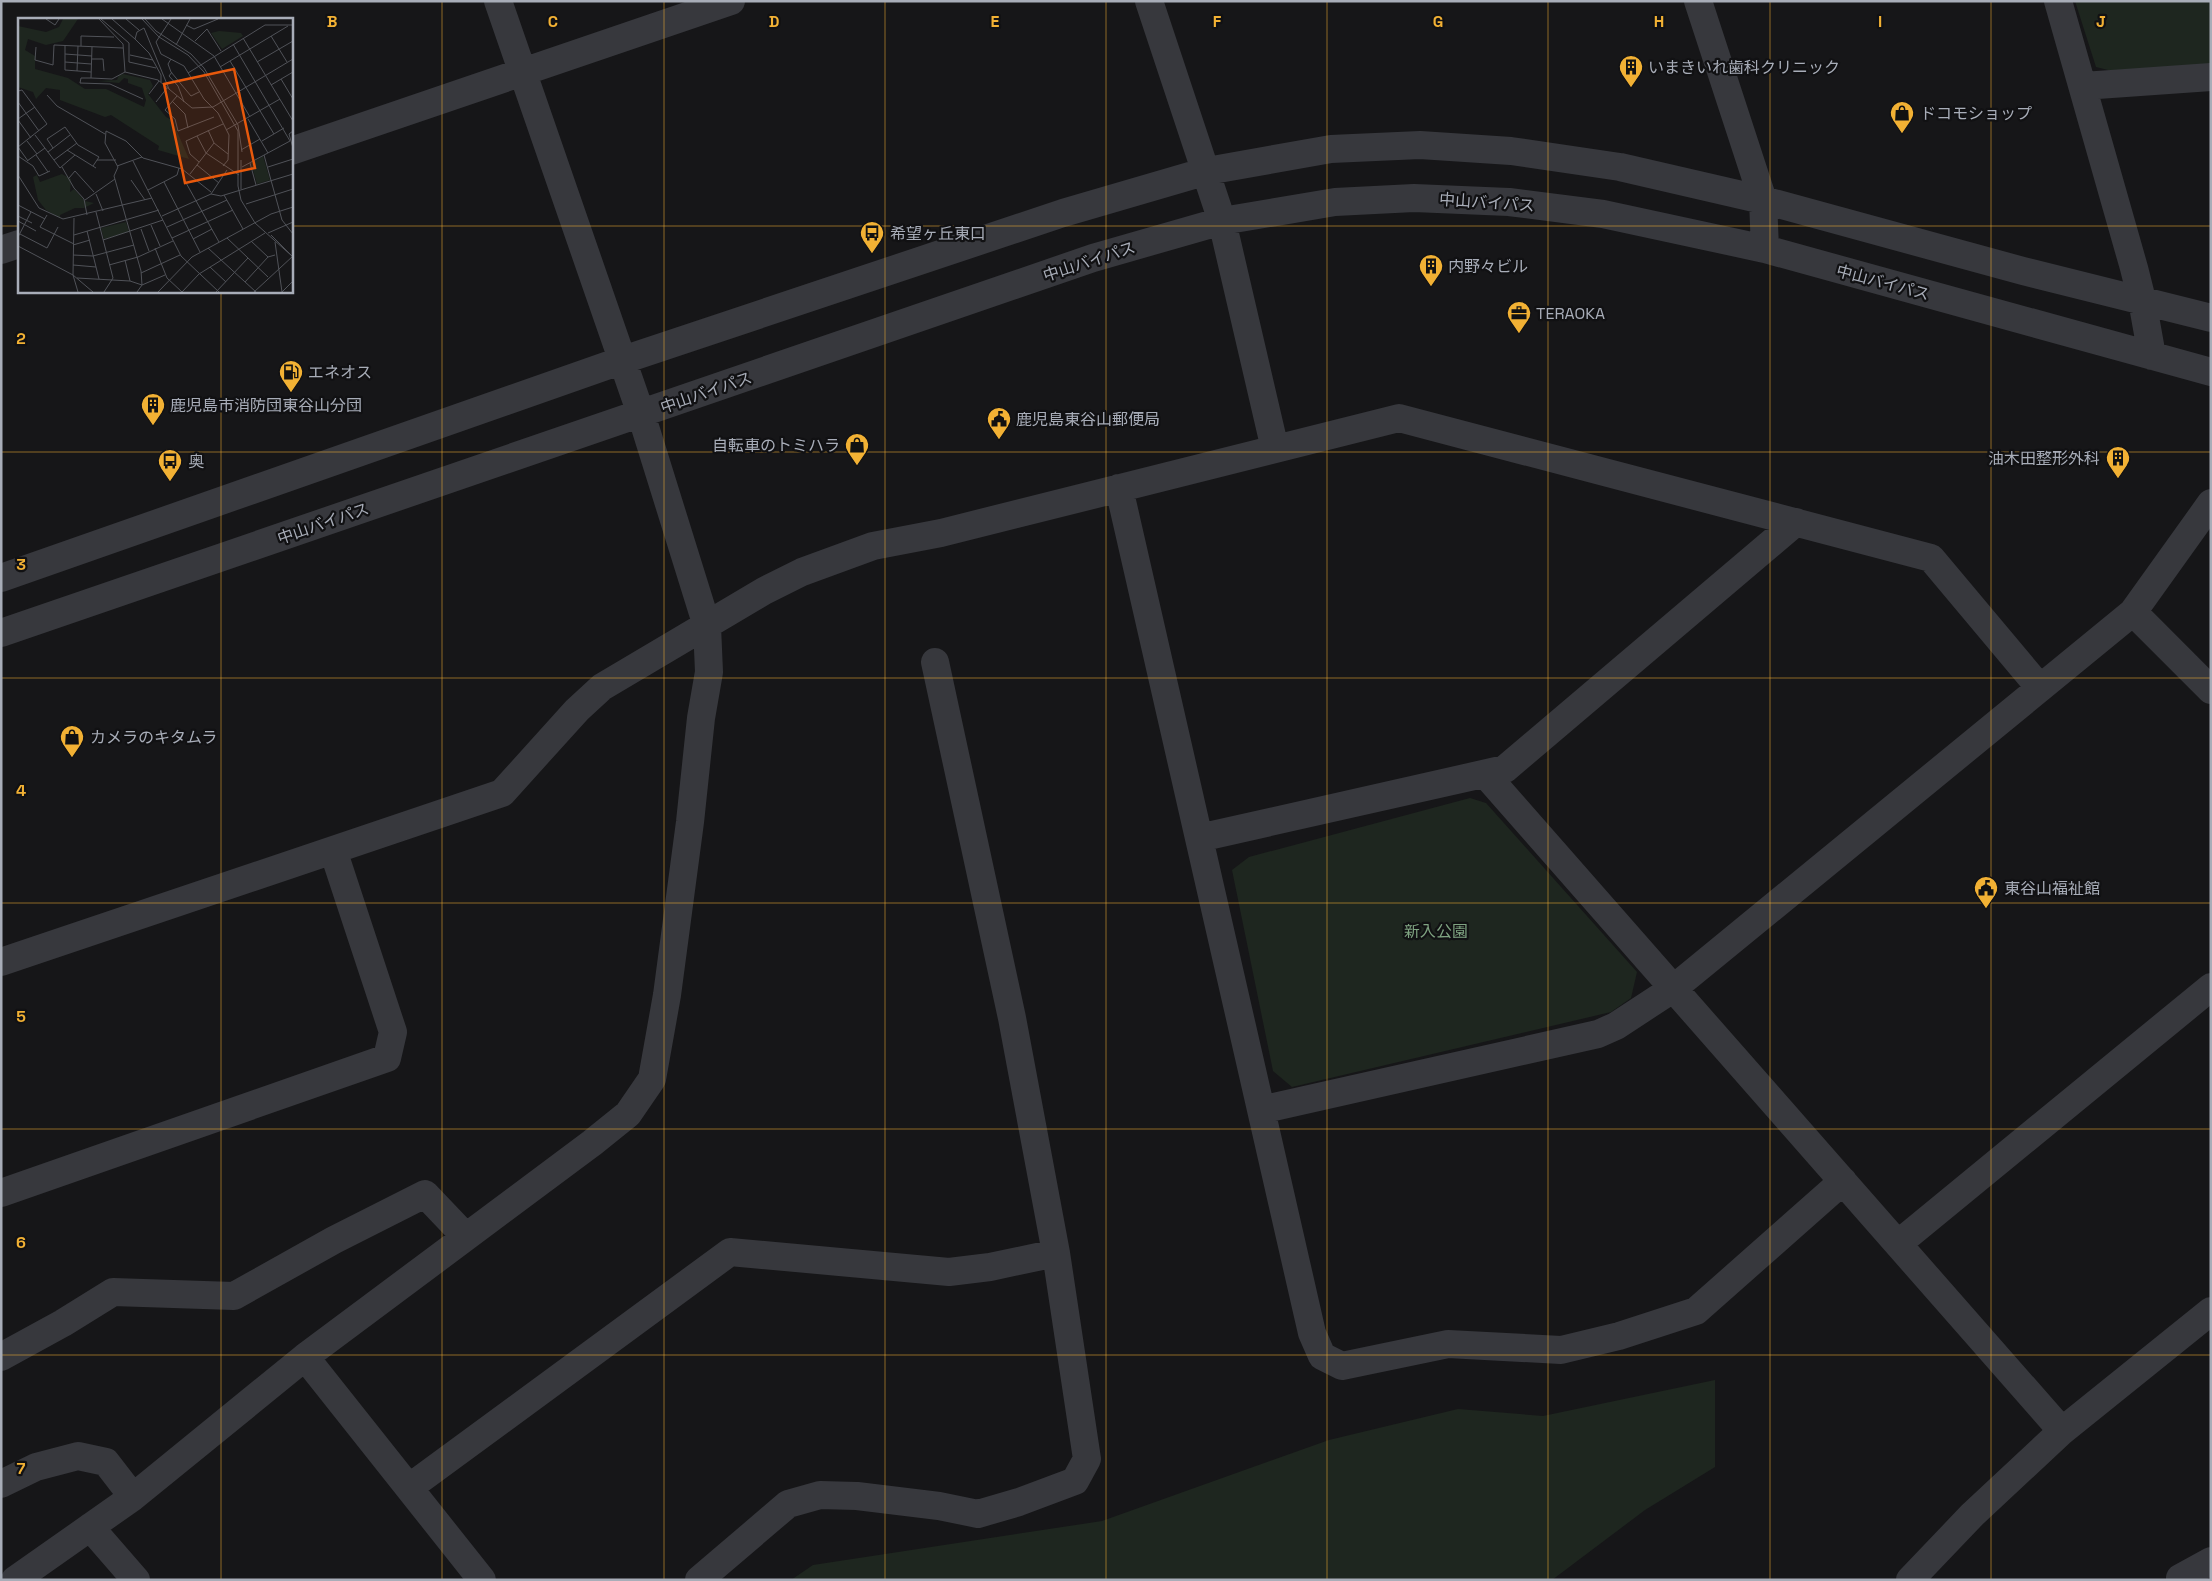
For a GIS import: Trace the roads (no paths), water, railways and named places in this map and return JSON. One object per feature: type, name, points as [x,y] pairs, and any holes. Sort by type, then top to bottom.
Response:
[{"type":"street","points":[[15,1580],[133,1497],[305,1356],[592,1144],[628,1114],[652,1079],[667,995],[690,822],[701,718],[709,672],[707,626],[641,414],[498,1]]},
{"type":"street","points":[[292,151],[731,1]]},
{"type":"street","points":[[1149,1],[1207,171],[1222,221],[1275,449]]},
{"type":"street","points":[[1698,1],[1763,200],[1765,249]]},
{"type":"street","points":[[2058,1],[2142,300],[2152,356]]},
{"type":"street","points":[[2083,86],[2211,77]]},
{"type":"street","points":[[1,578],[622,360],[1063,213],[1207,171],[1331,150],[1420,145],[1511,151],[1620,167],[1763,200],[2022,270],[2211,318]]},
{"type":"street","name":"中山バイパス","points":[[1,633],[1093,258],[1222,221],[1335,202],[1414,198],[1500,202],[1603,214],[1765,249],[2211,372]]},
{"type":"street","points":[[1,250],[18,244]]},
{"type":"street","points":[[1,962],[502,793],[577,710],[602,687],[764,591],[802,572],[874,546],[942,533],[1399,418],[1931,558],[2040,688]]},
{"type":"street","points":[[1119,488],[1312,1333],[1322,1356],[1342,1366],[1448,1344],[1561,1350],[1619,1336],[1696,1310],[1843,1181]]},
{"type":"street","points":[[1262,1110],[1598,1034],[1616,1026],[1674,988],[2133,612],[2211,503]]},
{"type":"street","points":[[1199,838],[1486,775],[1505,769],[1796,522]]},
{"type":"street","points":[[2133,612],[2211,690]]},
{"type":"street","points":[[699,1580],[788,1504],[820,1495],[857,1496],[939,1506],[978,1514],[1019,1502],[1075,1481],[1086,1459],[1056,1252],[1012,1018],[935,662]]},
{"type":"street","points":[[1486,775],[1899,1243],[2062,1431]]},
{"type":"street","points":[[1,1193],[387,1058],[392,1032],[333,850]]},
{"type":"street","points":[[1899,1243],[2211,987]]},
{"type":"street","points":[[1,1358],[113,1292],[234,1296],[334,1240],[425,1194],[465,1236]]},
{"type":"street","points":[[410,1487],[730,1252],[950,1272],[990,1267],[1056,1252]]},
{"type":"street","points":[[1910,1580],[1972,1515],[2062,1431],[2211,1310]]},
{"type":"street","points":[[305,1356],[482,1580]]},
{"type":"street","points":[[1,1484],[36,1467],[78,1456],[106,1462],[133,1497]]},
{"type":"street","points":[[90,1527],[136,1580]]},
{"type":"street","points":[[2180,1578],[2211,1561]]},
{"type":"place","name":"いまきいれ歯科クリニック","points":[[1631,88]]},
{"type":"place","name":"ドコモショップ","points":[[1902,134]]},
{"type":"place","name":"希望ヶ丘東口","points":[[872,254]]},
{"type":"place","name":"内野々ビル","points":[[1431,287]]},
{"type":"place","name":"TERAOKA","points":[[1519,334]]},
{"type":"place","name":"エネオス","points":[[291,393]]},
{"type":"place","name":"鹿児島市消防団東谷山分団","points":[[153,426]]},
{"type":"place","name":"鹿児島東谷山郵便局","points":[[999,440]]},
{"type":"place","name":"自転車のトミハラ","points":[[857,466]]},
{"type":"place","name":"油木田整形外科","points":[[2118,479]]},
{"type":"place","name":"奥","points":[[170,482]]},
{"type":"place","name":"カメラのキタムラ","points":[[72,758]]},
{"type":"place","name":"東谷山福祉館","points":[[1986,909]]},
{"type":"park label","name":"新入公園","points":[[1436,931]]}]
